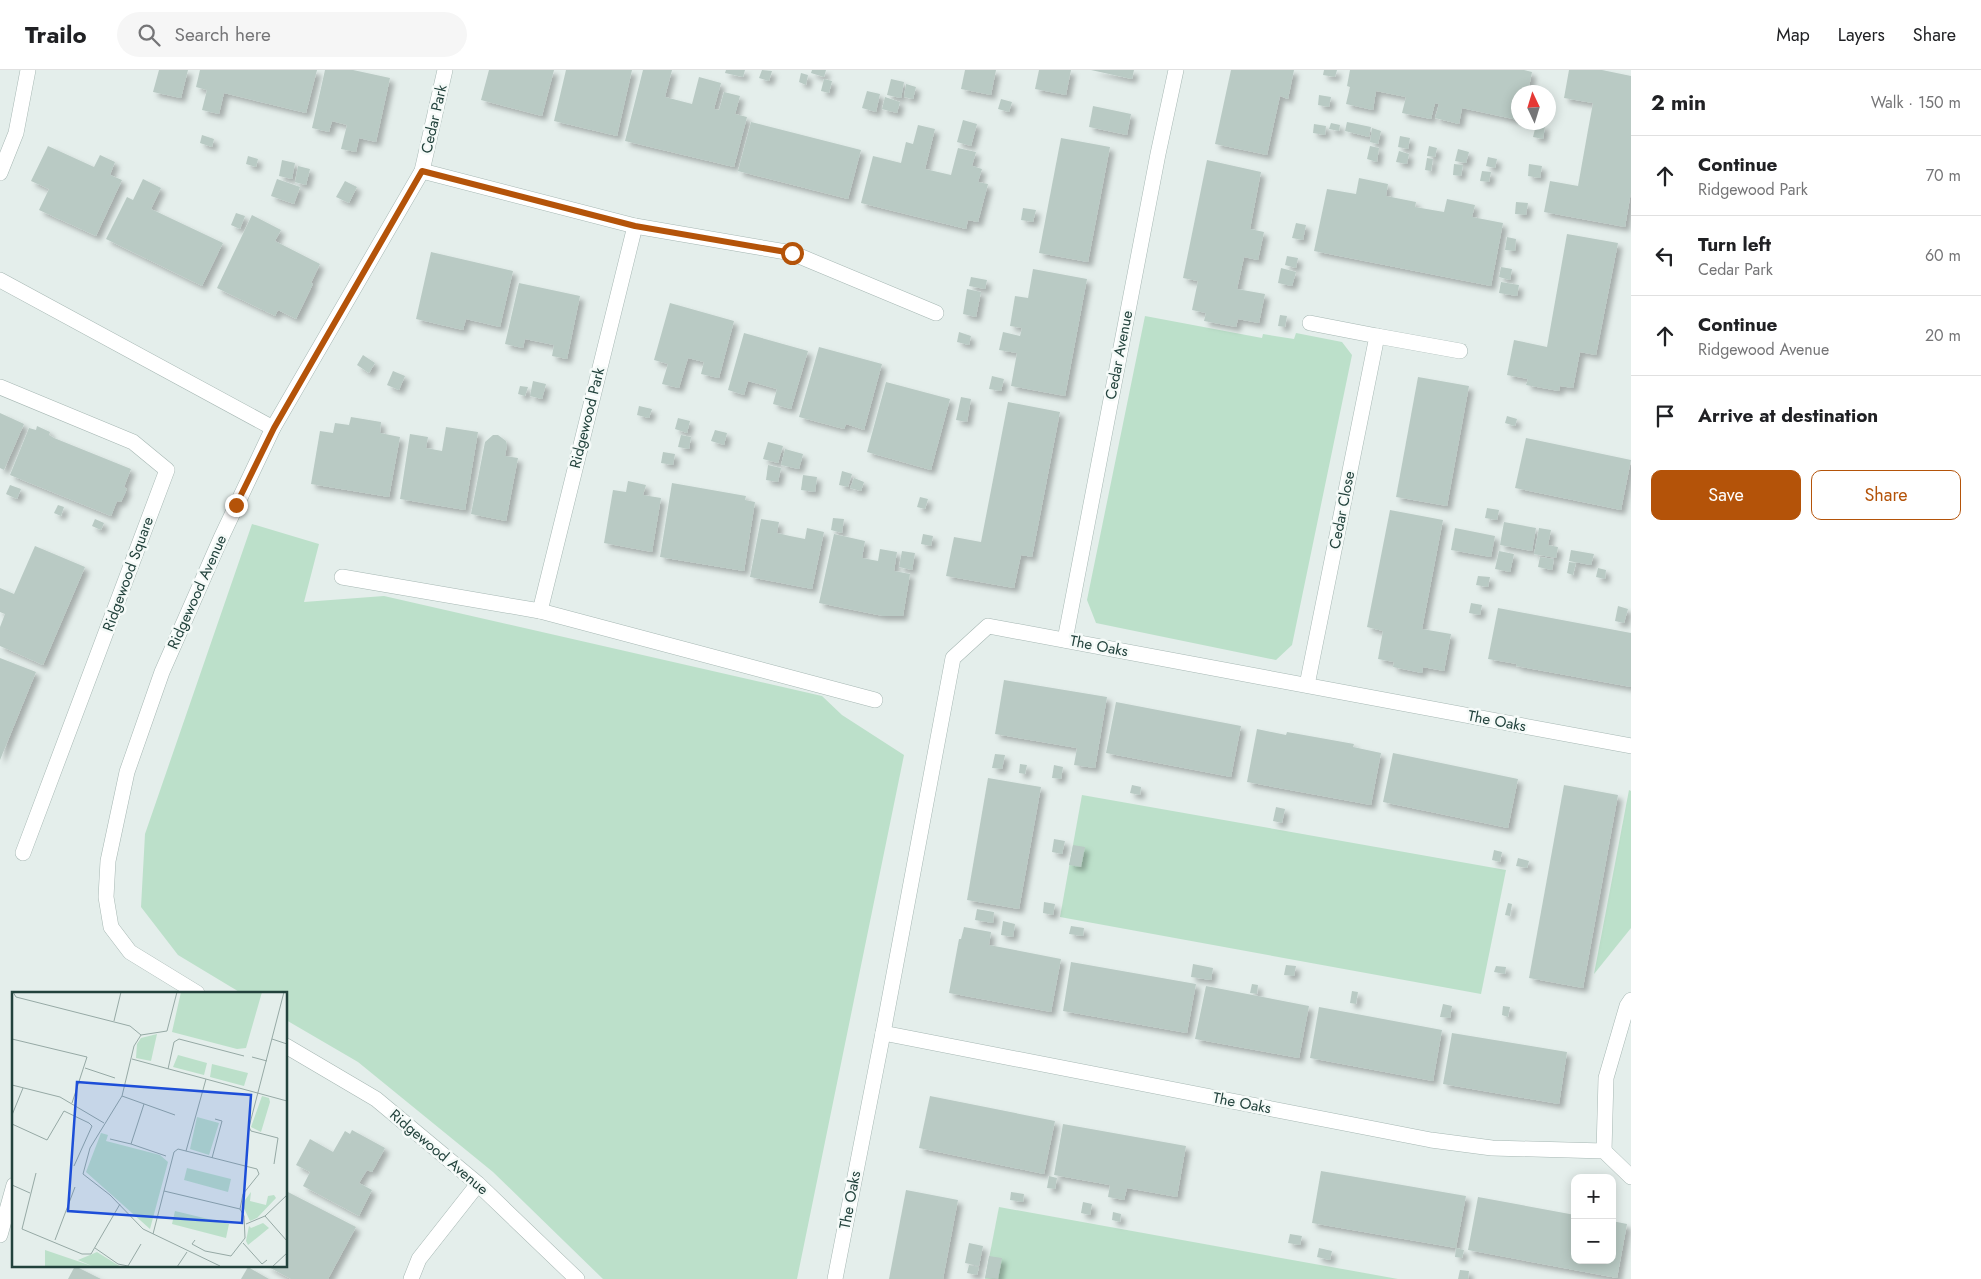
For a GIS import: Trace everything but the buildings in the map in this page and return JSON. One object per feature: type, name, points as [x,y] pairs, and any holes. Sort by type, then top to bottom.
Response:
[{"type":"street","points":[[0,173],[16,133],[28,70]]},
{"type":"street","name":"Cedar Park","points":[[274,428],[422,171],[445,70]]},
{"type":"street","name":"Cedar Avenue","points":[[1065,640],[1158,154],[1176,70]]},
{"type":"street","points":[[422,171],[635,226],[792,253],[936,313]]},
{"type":"street","name":"Ridgewood Park","points":[[540,611],[635,226]]},
{"type":"street","points":[[0,280],[274,428]]},
{"type":"street","points":[[1310,324],[1460,351]]},
{"type":"street","name":"Cedar Close","points":[[1307,685],[1377,336]]},
{"type":"street","name":"Ridgewood Square","points":[[0,387],[133,442],[167,470],[23,853]]},
{"type":"street","name":"Ridgewood Avenue","points":[[195,992],[130,952],[111,926],[106,897],[108,861],[127,772],[162,672],[224,531],[274,428]]},
{"type":"street","points":[[342,577],[540,611],[874,700]]},
{"type":"street","name":"The Oaks","points":[[835,1279],[953,658],[988,626],[1631,746]]},
{"type":"street","points":[[1631,1000],[1627,1006],[1606,1078],[1604,1151],[1631,1177]]},
{"type":"street","name":"The Oaks","points":[[883,1033],[1430,1140],[1492,1148],[1604,1151]]},
{"type":"street","name":"Ridgewood Avenue","points":[[288,1047],[376,1099],[478,1184],[577,1279]]},
{"type":"street","points":[[411,1279],[419,1259],[478,1184]]},
{"type":"street","points":[[0,1235],[12,1192]]},
{"type":"green space","points":[[1145,316],[1262,338],[1263,334],[1294,339],[1296,333],[1342,342],[1352,355],[1292,645],[1276,660],[1096,623],[1087,600]]},
{"type":"green space","points":[[252,524],[319,544],[304,602],[384,596],[822,696],[842,715],[904,755],[797,1279],[603,1279],[493,1172],[358,1062],[288,1021],[288,992],[239,992],[178,955],[141,907],[145,834]]},
{"type":"green space","points":[[1629,790],[1631,791],[1631,928],[1594,974]]},
{"type":"green space","points":[[1082,795],[1506,870],[1481,994],[1060,917]]},
{"type":"green space","points":[[999,1207],[1398,1279],[985,1279]]},
{"type":"route","points":[[236,505],[274,428],[422,171],[635,226],[792,253]]}]
